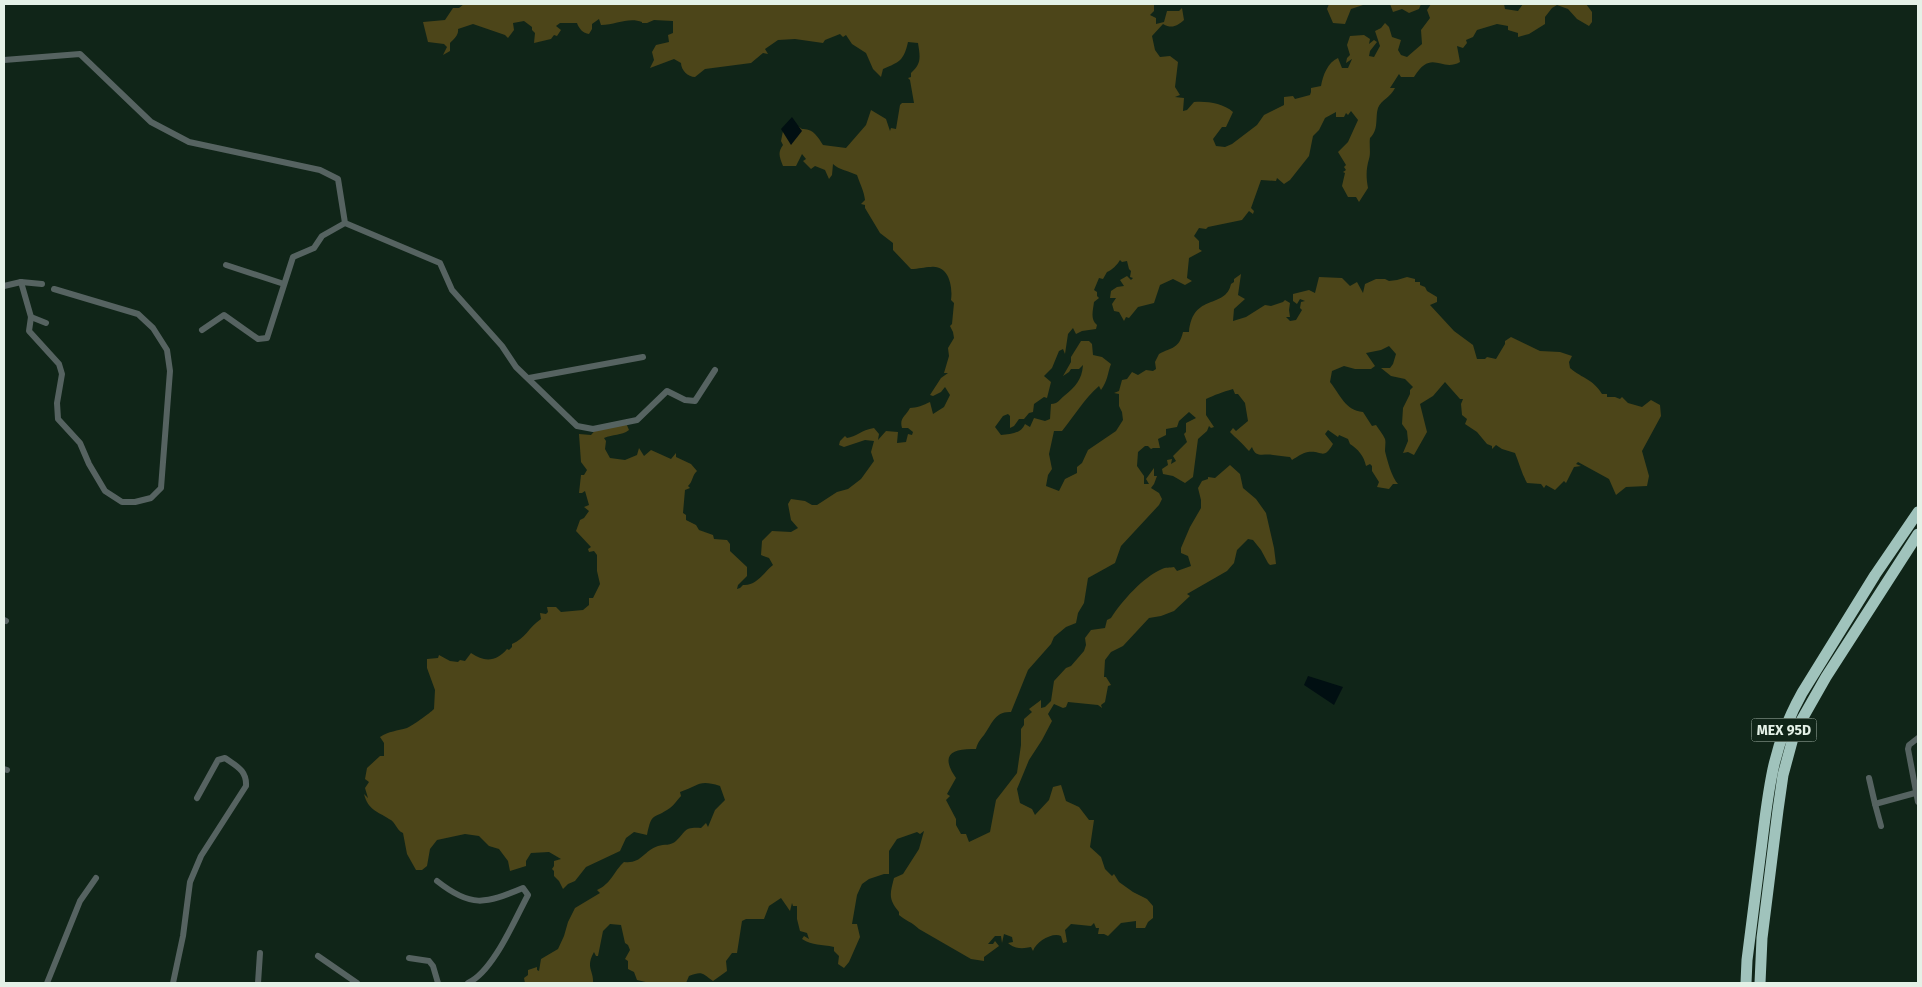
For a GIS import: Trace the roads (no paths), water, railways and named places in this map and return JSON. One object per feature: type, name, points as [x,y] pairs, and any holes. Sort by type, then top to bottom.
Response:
[{"type":"highway","name":"MEX 95D","points":[[1746,983],[1746,960],[1772,768],[1782,736],[1791,713],[1802,693],[1875,575],[1918,512]]},
{"type":"highway","name":"MEX 95D","points":[[1760,983],[1762,938],[1778,810],[1783,775],[1793,738],[1800,721],[1826,677],[1918,534]]},
{"type":"street","points":[[4,60],[80,54],[151,122],[189,142],[320,170],[338,179],[345,223]]},
{"type":"street","points":[[202,330],[224,315],[258,339],[267,338],[293,257],[314,248],[322,236],[345,223]]},
{"type":"street","points":[[345,223],[440,263],[452,290],[502,346],[516,367],[578,426],[593,430],[637,420],[667,391],[684,400],[695,401],[715,370]]},
{"type":"street","points":[[226,265],[284,284]]},
{"type":"street","points":[[21,282],[31,317],[29,331],[59,364],[62,374],[57,403],[58,419],[80,443],[89,464],[105,491],[122,502],[135,502],[152,498],[161,488],[170,370],[167,350],[153,328],[138,314],[54,289]]},
{"type":"street","points":[[4,286],[21,282],[42,284]]},
{"type":"street","points":[[31,317],[46,323]]},
{"type":"street","points":[[529,378],[643,357]]},
{"type":"street","points":[[1918,738],[1909,745],[1908,749],[1918,802]]},
{"type":"street","points":[[173,983],[183,936],[190,882],[201,856],[246,786],[243,770],[225,758],[218,760],[197,798]]},
{"type":"street","points":[[1868,778],[1881,826]]},
{"type":"street","points":[[1875,804],[1916,793]]},
{"type":"street","points":[[47,983],[80,901],[96,878]]},
{"type":"street","points":[[438,881],[454,895],[476,902],[503,896],[523,888],[528,895],[494,958],[474,981],[468,983]]},
{"type":"street","points":[[258,983],[260,954]]},
{"type":"street","points":[[318,956],[357,983]]},
{"type":"street","points":[[409,958],[429,961],[433,966],[438,983]]}]
